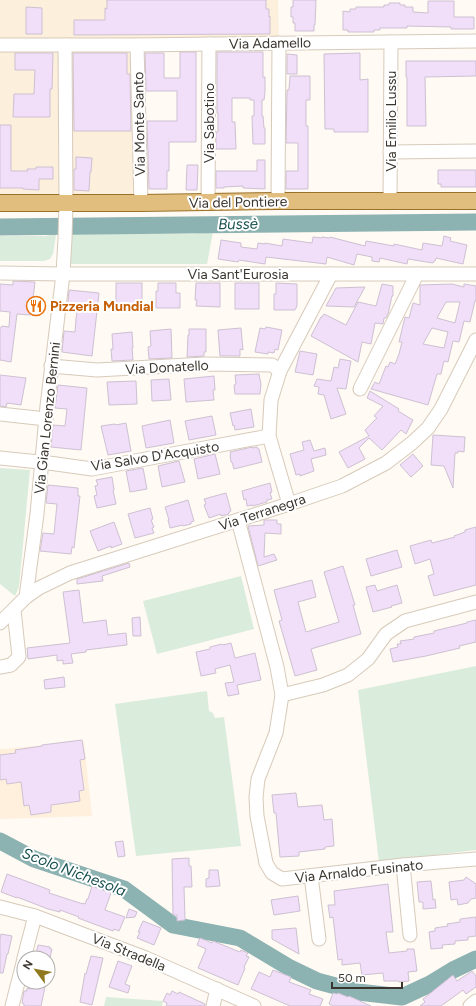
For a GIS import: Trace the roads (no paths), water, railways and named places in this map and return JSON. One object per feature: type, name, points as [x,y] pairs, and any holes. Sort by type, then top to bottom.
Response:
[{"type":"main road","name":"Via del Pontiere","points":[[0,203],[66,206],[141,203],[476,201]]},
{"type":"street","name":"Via Adamello","points":[[0,45],[476,41]]},
{"type":"street","name":"Via Emilio Lussu","points":[[390,201],[391,42]]},
{"type":"street","points":[[278,202],[280,43]]},
{"type":"street","name":"Via Sabotino","points":[[208,203],[209,44]]},
{"type":"street","points":[[65,45],[66,206]]},
{"type":"street","name":"Via Monte Santo","points":[[137,45],[141,203]]},
{"type":"street","points":[[390,152],[476,151]]},
{"type":"street","name":"Via Gian Lorenzo Bernini","points":[[26,597],[37,514],[41,462],[63,274],[66,206]]},
{"type":"street","name":"Via Sant'Eurosia","points":[[0,272],[63,274],[476,274]]},
{"type":"street","points":[[289,504],[269,436],[271,400],[280,371],[331,274]]},
{"type":"street","points":[[360,389],[417,274]]},
{"type":"street","name":"Via Terranegra","points":[[0,623],[26,597],[39,588],[70,573],[342,486],[386,463],[412,443],[428,428],[441,409],[476,340]]},
{"type":"street","name":"Via Donatello","points":[[52,366],[97,370],[205,364],[272,365],[280,371]]},
{"type":"street","points":[[0,414],[46,419]]},
{"type":"street","name":"Via Salvo D'Acquisto","points":[[41,462],[92,469],[269,436]]},
{"type":"street","points":[[0,458],[41,462]]},
{"type":"street","name":"Via Arnaldo Fusinato","points":[[238,520],[277,666],[282,695],[276,733],[258,780],[256,797],[257,816],[267,867],[275,876],[282,879],[403,865],[476,859]]},
{"type":"street","points":[[282,695],[323,685],[348,675],[368,659],[386,634],[405,621],[476,602]]},
{"type":"street","points":[[0,667],[11,665],[19,657],[14,610]]},
{"type":"street","points":[[403,865],[410,935]]},
{"type":"street","points":[[311,876],[319,939]]},
{"type":"street","name":"Via Stradella","points":[[0,907],[35,916],[146,958],[254,1006]]},
{"type":"street","points":[[26,950],[35,916]]},
{"type":"street","points":[[213,1006],[217,989]]},
{"type":"street","points":[[12,1006],[16,990]]},
{"type":"street","points":[[470,1006],[476,1001]]},
{"type":"waterway","name":"Bussè","points":[[0,227],[476,222]]},
{"type":"waterway","name":"Scolo Nichesola","points":[[0,841],[34,859],[124,889],[173,925],[240,938],[290,968],[317,981],[358,992],[402,997],[430,984],[453,970],[476,959]]},
{"type":"place","name":"Pizzeria Mundial","points":[[36,306]]}]
